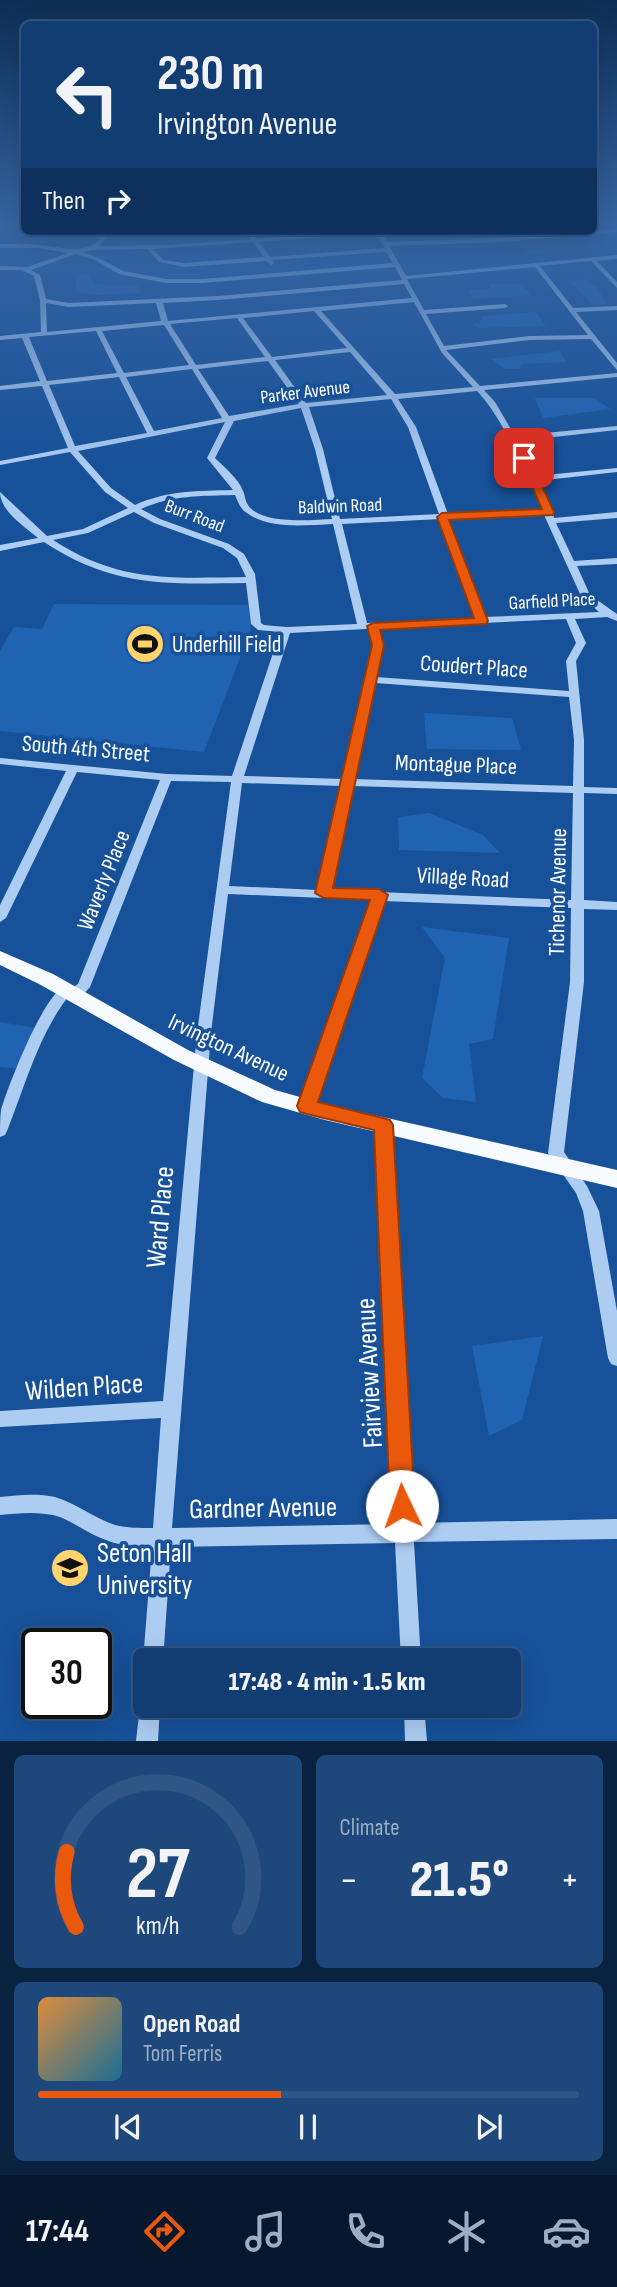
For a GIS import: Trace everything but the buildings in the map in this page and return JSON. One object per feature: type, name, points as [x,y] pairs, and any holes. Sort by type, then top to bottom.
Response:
[{"type":"main road","name":"Irvington Avenue","points":[[0,957],[200,1065],[269,1096],[617,1180]]},
{"type":"street","points":[[43,306],[44,334]]},
{"type":"street","points":[[161,306],[165,322],[229,418]]},
{"type":"street","points":[[0,338],[337,306]]},
{"type":"street","points":[[419,306],[442,348],[491,402],[513,439],[534,479],[586,596],[612,616]]},
{"type":"street","points":[[423,312],[502,306]]},
{"type":"street","points":[[568,306],[617,368]]},
{"type":"street","points":[[315,308],[393,397],[412,427],[442,517],[482,621]]},
{"type":"street","points":[[571,310],[617,309]]},
{"type":"street","points":[[238,315],[304,405],[319,449],[336,521],[368,626],[378,645],[324,893]]},
{"type":"street","points":[[98,329],[150,433]]},
{"type":"street","points":[[25,336],[72,449]]},
{"type":"street","points":[[442,348],[529,338],[593,337]]},
{"type":"street","points":[[0,386],[351,349]]},
{"type":"street","name":"Parker Avenue","points":[[0,463],[304,405],[617,375]]},
{"type":"street","name":"Baldwin Road","points":[[229,418],[211,458],[240,492],[246,508],[265,519],[291,523],[442,517],[617,515]]},
{"type":"street","points":[[513,439],[617,428]]},
{"type":"street","name":"Burr Road","points":[[72,449],[108,489],[133,508],[157,521],[235,551],[246,562],[256,624],[271,631]]},
{"type":"street","points":[[534,479],[617,470]]},
{"type":"street","points":[[0,548],[95,528],[133,508],[173,495],[240,492]]},
{"type":"street","points":[[0,495],[23,523],[47,540],[76,557],[124,575],[158,580],[251,580]]},
{"type":"street","points":[[572,564],[617,561]]},
{"type":"street","name":"Garfield Place","points":[[271,631],[612,616]]},
{"type":"street","name":"Tichenor Avenue","points":[[566,1168],[556,1153],[575,1007],[580,789],[579,740],[570,660],[581,643],[570,617]]},
{"type":"street","name":"Ward Place","points":[[154,1648],[200,1065],[237,779],[286,630]]},
{"type":"street","name":"Coudert Place","points":[[371,680],[573,694]]},
{"type":"street","name":"South 4th Street","points":[[0,761],[167,777]]},
{"type":"street","points":[[0,918],[73,768]]},
{"type":"street","name":"Montague Place","points":[[167,777],[617,791]]},
{"type":"street","name":"Waverly Place","points":[[0,1131],[56,1000],[83,987],[167,777]]},
{"type":"street","name":"Village Road","points":[[223,890],[617,906]]},
{"type":"street","points":[[307,1106],[379,895]]},
{"type":"street","name":"Fairview Avenue","points":[[383,1125],[410,1648]]},
{"type":"street","points":[[566,1168],[582,1190],[591,1210],[617,1359]]},
{"type":"street","name":"Wilden Place","points":[[0,1419],[171,1409]]},
{"type":"street","name":"Gardner Avenue","points":[[0,1506],[48,1505],[66,1510],[118,1537],[617,1529]]},
{"type":"street","points":[[147,1741],[149,1718]]},
{"type":"street","points":[[415,1718],[416,1741]]},
{"type":"shaded area","points":[[536,312],[546,326],[479,328],[472,324],[480,322],[482,316]]},
{"type":"shaded area","points":[[560,351],[566,362],[521,364],[520,369],[504,369],[492,359]]},
{"type":"shaded area","points":[[535,398],[595,398],[610,409],[543,418]]},
{"type":"shaded area","points":[[54,604],[248,605],[251,629],[204,752],[0,731],[0,651],[14,627],[42,629]]},
{"type":"shaded area","points":[[424,713],[512,718],[521,750],[427,749]]},
{"type":"shaded area","points":[[429,813],[483,835],[500,853],[399,850],[398,817]]},
{"type":"shaded area","points":[[422,927],[509,938],[493,1039],[469,1044],[476,1102],[443,1098],[422,1078],[445,958]]},
{"type":"shaded area","points":[[0,1022],[36,1028],[20,1069],[0,1067]]},
{"type":"shaded area","points":[[543,1336],[522,1420],[489,1436],[472,1346]]},
{"type":"place","name":"Underhill Field","points":[[145,644]]},
{"type":"place","name":"Seton Hall University","points":[[70,1568]]},
{"type":"route","points":[[402,1506],[383,1125],[307,1106],[379,895],[324,893],[378,645],[373,626],[482,621],[442,517],[549,512],[524,458]]}]
